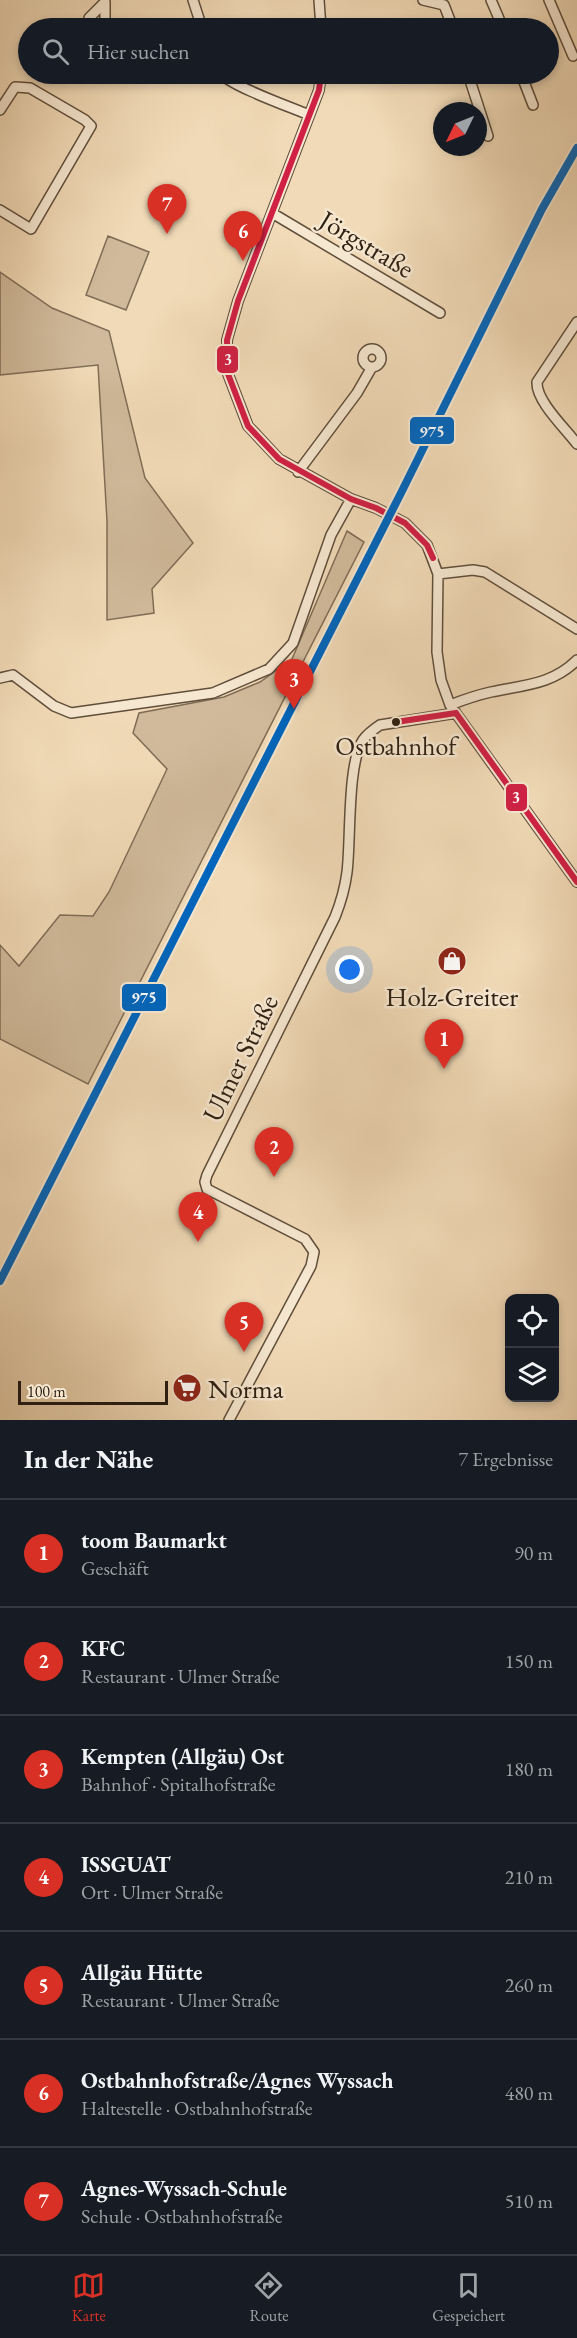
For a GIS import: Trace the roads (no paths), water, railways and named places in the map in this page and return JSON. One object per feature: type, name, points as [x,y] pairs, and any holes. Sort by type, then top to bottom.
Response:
[{"type":"street","points":[[193,0],[199,18]]},
{"type":"street","points":[[423,0],[447,2],[451,18]]},
{"type":"street","points":[[491,0],[499,18]]},
{"type":"street","points":[[549,0],[557,18]]},
{"type":"street","points":[[89,18],[106,1]]},
{"type":"street","points":[[105,18],[106,1]]},
{"type":"street","points":[[559,23],[573,56]]},
{"type":"street","points":[[238,84],[309,115]]},
{"type":"street","points":[[320,84],[247,273],[227,340],[228,374],[248,426],[279,459],[298,472],[351,499],[376,508],[405,523],[427,545],[438,574],[436,652],[441,680],[453,709],[577,882]]},
{"type":"street","points":[[471,84],[488,136]]},
{"type":"street","points":[[525,84],[533,105]]},
{"type":"street","points":[[0,110],[15,87],[30,88],[85,120],[91,126],[31,229],[0,210]]},
{"type":"street","name":"Jörgstraße","points":[[272,213],[440,313]]},
{"type":"street","points":[[577,322],[537,382],[537,389],[543,402],[577,444]]},
{"type":"street","points":[[298,472],[357,393],[372,367]]},
{"type":"street","points":[[0,678],[13,675],[54,706],[71,713],[213,693],[269,669],[293,643],[331,535],[351,499]]},
{"type":"street","points":[[438,574],[473,570],[485,572],[577,628]]},
{"type":"street","points":[[453,709],[489,692],[539,684],[556,676],[577,660]]},
{"type":"street","name":"Ulmer Straße","points":[[229,1420],[311,1266],[314,1252],[305,1239],[207,1189],[205,1182],[207,1175],[335,917],[344,894],[348,871],[353,784],[357,755],[362,741],[380,725],[453,709]]},
{"type":"place","name":"Agnes-Wyssach-Schule","points":[[167,234]]},
{"type":"place","name":"Ostbahnhofstraße/Agnes Wyssach","points":[[243,261]]},
{"type":"place","name":"Kempten (Allgäu) Ost","points":[[294,709]]},
{"type":"place","name":"Ostbahnhof","points":[[396,722]]},
{"type":"place","name":"Holz-Greiter","points":[[452,961]]},
{"type":"place","name":"toom Baumarkt","points":[[444,1069]]},
{"type":"place","name":"KFC","points":[[274,1177]]},
{"type":"place","name":"ISSGUAT","points":[[198,1242]]},
{"type":"place","name":"Allgäu Hütte","points":[[244,1352]]},
{"type":"place","name":"Norma","points":[[187,1388]]}]
